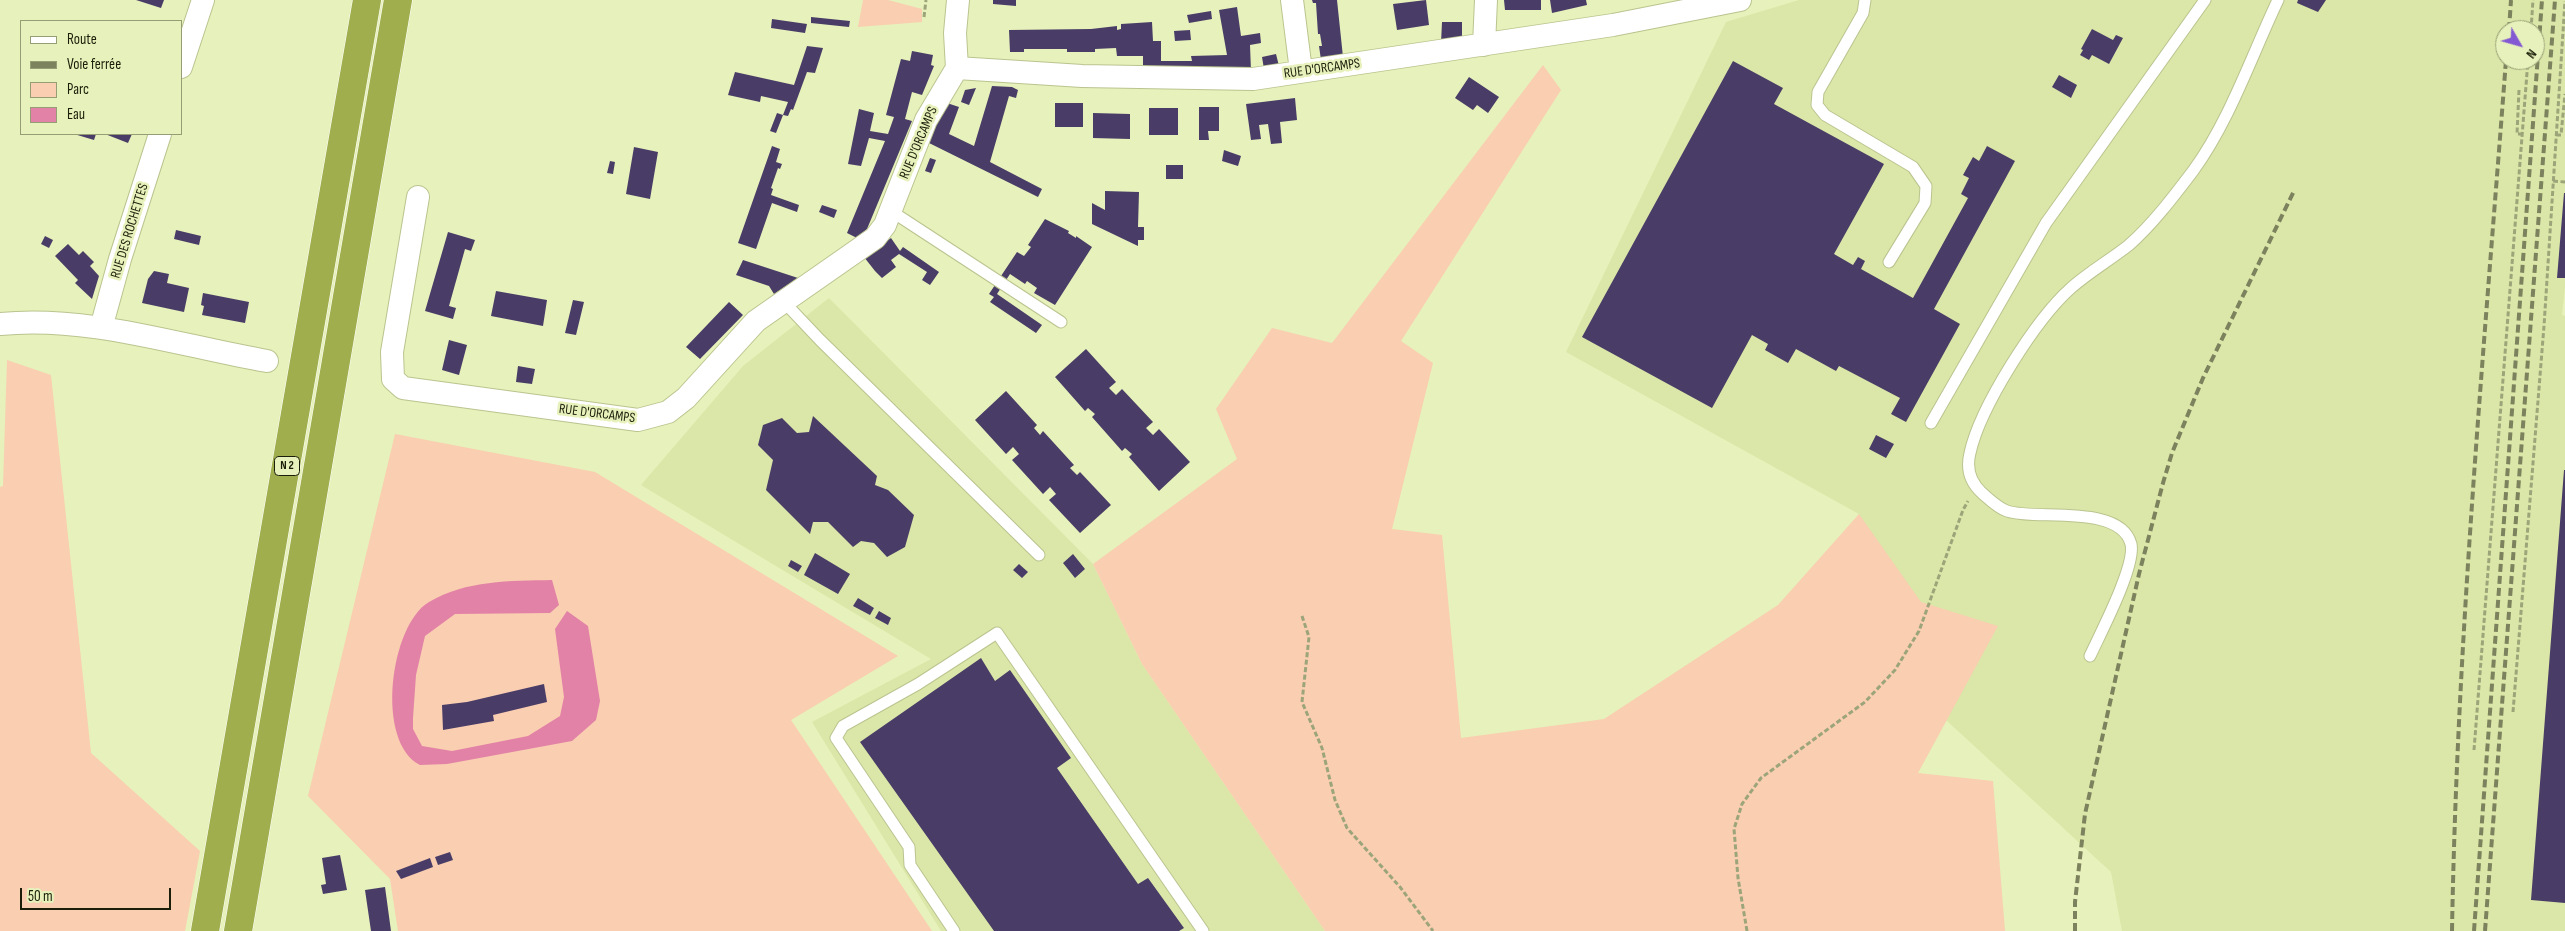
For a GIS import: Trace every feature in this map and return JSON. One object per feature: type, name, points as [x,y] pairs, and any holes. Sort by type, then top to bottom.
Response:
[{"type":"highway","name":"N 2","points":[[205,931],[367,0]]},
{"type":"highway","name":"N 2","points":[[238,931],[398,0]]},
{"type":"street","points":[[182,64],[203,0]]},
{"type":"street","points":[[957,68],[955,33],[958,0]]},
{"type":"street","points":[[1292,0],[1301,71]]},
{"type":"street","points":[[1484,45],[1486,0]]},
{"type":"street","name":"RUE D'ORCAMPS","points":[[418,197],[392,352],[392,379],[403,388],[638,420],[668,412],[686,398],[756,321],[874,238],[884,225],[890,212],[926,120],[957,68],[1175,79],[1253,79],[1627,22],[1740,0]]},
{"type":"street","name":"RUE DES ROCHETTES","points":[[101,328],[120,259],[160,135]]},
{"type":"street","points":[[0,324],[19,322],[101,328],[266,361]]},
{"type":"lane","points":[[1865,0],[1862,13],[1818,92],[1817,105],[1825,116],[1913,167],[1926,186],[1925,203],[1889,262]]},
{"type":"lane","points":[[1931,423],[2046,223],[2205,0]]},
{"type":"lane","points":[[2090,656],[2119,593],[2131,556],[2130,543],[2124,533],[2110,524],[2095,518],[2008,512],[1976,488],[1968,474],[1969,455],[1977,430],[1998,390],[2026,345],[2055,304],[2072,287],[2130,244],[2193,170],[2220,127],[2278,0]]},
{"type":"lane","points":[[890,212],[1061,322]]},
{"type":"lane","points":[[784,302],[1039,555]]},
{"type":"lane","points":[[954,931],[910,864],[909,847],[836,738],[843,726],[918,684],[997,633],[1203,931]]},
{"type":"path","points":[[924,17],[926,0]]},
{"type":"path","points":[[2532,20],[2533,0]]},
{"type":"path","points":[[2513,712],[2544,326],[2565,1]]},
{"type":"path","points":[[2474,750],[2527,70]]},
{"type":"path","points":[[2519,90],[2516,126],[2517,134],[2522,134]]},
{"type":"path","points":[[2556,135],[2561,135],[2565,94]]},
{"type":"path","points":[[2553,181],[2565,182]]},
{"type":"path","points":[[1747,931],[1738,878],[1734,829],[1742,804],[1761,778],[1865,702],[1895,670],[1919,631],[1963,510],[1976,488]]},
{"type":"path","points":[[1302,616],[1309,637],[1302,702],[1322,748],[1335,800],[1347,828],[1400,887],[1433,931]]},
{"type":"shaded area","points":[[1799,0],[2565,0],[2565,287],[2562,315],[2565,316],[2565,931],[2122,931],[2111,872],[1895,673],[1859,514],[1566,352],[1726,22]]},
{"type":"shaded area","points":[[829,298],[1093,564],[1142,664],[1325,931],[941,931],[812,722],[931,659],[641,485],[743,366]]},
{"type":"green space","points":[[863,0],[888,0],[922,9],[922,22],[858,27]]},
{"type":"green space","points":[[1543,65],[1561,90],[1401,341],[1433,363],[1392,529],[1442,535],[1461,738],[1604,719],[1778,605],[1859,514],[1921,602],[1998,626],[1918,773],[1993,781],[2005,931],[1325,931],[1142,664],[1093,564],[1237,459],[1216,409],[1272,328],[1332,343]]},
{"type":"green space","points":[[7,360],[51,375],[91,753],[200,851],[185,931],[0,931],[0,487],[3,486]]},
{"type":"green space","points":[[395,434],[595,472],[898,656],[791,720],[932,931],[398,931],[390,879],[308,796]]},
{"type":"water","points":[[552,580],[559,605],[550,613],[455,614],[425,636],[416,675],[413,729],[422,746],[452,751],[528,736],[560,716],[564,697],[555,629],[567,611],[588,626],[600,701],[596,720],[572,741],[447,764],[420,765],[406,752],[397,733],[393,709],[393,684],[397,658],[405,634],[416,615],[429,602],[458,589],[489,583]]},
{"type":"building","points":[[136,0],[164,0],[161,8]]},
{"type":"building","points":[[993,0],[1016,0],[1016,6],[993,4]]},
{"type":"building","points":[[1312,0],[1337,0],[1343,57],[1321,60],[1319,46],[1322,46],[1320,34],[1318,34],[1316,3],[1313,3]]},
{"type":"building","points":[[1426,0],[1429,25],[1397,30],[1393,4]]},
{"type":"building","points":[[1504,0],[1541,0],[1541,10],[1505,10]]},
{"type":"building","points":[[1550,0],[1586,0],[1587,5],[1552,13]]},
{"type":"building","points":[[2298,0],[2326,0],[2318,12],[2297,3]]},
{"type":"building","points":[[1237,7],[1241,36],[1260,33],[1261,43],[1250,45],[1251,71],[1143,72],[1143,56],[1117,56],[1116,48],[1095,49],[1095,52],[1067,52],[1067,49],[1024,49],[1024,52],[1010,52],[1009,30],[1091,29],[1117,26],[1117,30],[1121,29],[1121,24],[1152,22],[1153,41],[1161,41],[1161,61],[1192,61],[1191,56],[1227,55],[1219,10]]},
{"type":"building","points":[[1211,11],[1212,19],[1189,23],[1187,15]]},
{"type":"building","points":[[811,17],[850,21],[849,27],[811,23]]},
{"type":"building","points":[[772,19],[807,24],[805,33],[771,28]]},
{"type":"building","points":[[1442,22],[1462,22],[1462,40],[1441,43]]},
{"type":"building","points":[[2092,29],[2113,40],[2116,35],[2123,38],[2109,64],[2092,55],[2089,60],[2080,55],[2083,50],[2081,49]]},
{"type":"building","points":[[1190,30],[1191,40],[1175,41],[1174,31]]},
{"type":"building","points":[[807,46],[823,48],[815,73],[807,72],[793,110],[791,109],[788,116],[783,115],[788,102],[761,96],[760,102],[728,95],[735,72],[794,85]]},
{"type":"building","points":[[912,51],[933,55],[931,65],[934,66],[922,95],[912,92],[905,119],[912,121],[867,229],[857,238],[847,233],[885,141],[869,138],[861,166],[848,164],[859,109],[874,113],[870,131],[888,134],[894,117],[886,115],[901,59],[910,61]]},
{"type":"building","points":[[1276,54],[1279,66],[1264,69],[1262,57]]},
{"type":"building","points":[[1733,61],[1783,88],[1774,104],[1884,164],[1834,254],[1853,265],[1858,257],[1865,261],[1861,269],[1913,298],[1968,198],[1961,194],[1969,178],[1963,175],[1973,157],[1979,161],[1987,146],[2015,161],[1934,309],[1960,324],[1906,422],[1891,414],[1900,398],[1839,366],[1836,371],[1796,349],[1788,363],[1765,350],[1768,344],[1752,335],[1712,408],[1582,337]]},
{"type":"building","points":[[2059,75],[2077,85],[2071,98],[2052,87]]},
{"type":"building","points":[[1469,77],[1499,97],[1488,113],[1477,105],[1473,110],[1455,98]]},
{"type":"building","points":[[992,86],[1012,87],[1018,90],[1016,98],[1009,96],[990,162],[1042,189],[1038,197],[927,142],[947,103],[959,107],[949,134],[974,146]]},
{"type":"building","points":[[976,88],[969,105],[961,102],[965,90]]},
{"type":"building","points":[[1295,98],[1297,120],[1280,122],[1282,143],[1271,144],[1268,124],[1259,125],[1261,139],[1251,140],[1246,104]]},
{"type":"building","points":[[1055,103],[1083,103],[1083,127],[1055,127]]},
{"type":"building","points":[[1199,107],[1219,107],[1219,131],[1208,131],[1209,140],[1199,140]]},
{"type":"building","points":[[1149,108],[1178,108],[1178,135],[1149,135]]},
{"type":"building","points":[[777,113],[783,115],[776,133],[770,131]]},
{"type":"building","points":[[1093,113],[1130,114],[1130,139],[1093,138]]},
{"type":"building","points":[[77,135],[96,135],[94,140]]},
{"type":"building","points":[[108,135],[132,135],[128,143]]},
{"type":"building","points":[[772,146],[780,149],[776,162],[782,164],[780,169],[778,168],[771,188],[773,189],[771,195],[799,205],[797,212],[772,203],[756,249],[738,243]]},
{"type":"building","points":[[634,147],[658,152],[650,199],[626,194]]},
{"type":"building","points":[[1224,150],[1241,156],[1238,166],[1222,161]]},
{"type":"building","points":[[930,158],[936,160],[931,173],[925,171]]},
{"type":"building","points":[[610,161],[615,162],[613,174],[607,173]]},
{"type":"building","points":[[1166,165],[1183,165],[1183,179],[1166,179]]},
{"type":"building","points":[[1105,191],[1139,192],[1138,227],[1144,227],[1144,240],[1138,240],[1138,246],[1092,224],[1092,203],[1105,210]]},
{"type":"building","points":[[2564,193],[2565,278],[2557,278]]},
{"type":"building","points":[[822,205],[837,210],[834,218],[819,212]]},
{"type":"building","points":[[1045,219],[1069,231],[1068,233],[1092,247],[1055,305],[1034,293],[1037,288],[1027,281],[1025,284],[1010,274],[997,294],[1042,325],[1036,333],[990,302],[994,297],[989,294],[1017,252],[1024,256],[1031,247],[1028,245]]},
{"type":"building","points":[[176,230],[201,236],[199,245],[174,239]]},
{"type":"building","points":[[448,232],[475,240],[471,251],[465,249],[449,306],[456,308],[453,319],[425,311]]},
{"type":"building","points":[[45,236],[53,240],[49,248],[41,244]]},
{"type":"building","points":[[891,238],[900,251],[903,247],[939,272],[930,285],[922,280],[927,272],[899,254],[891,260],[896,267],[882,278],[875,271],[864,257]]},
{"type":"building","points":[[68,244],[79,255],[83,251],[94,262],[90,266],[99,276],[92,299],[75,283],[78,280],[55,256]]},
{"type":"building","points":[[743,260],[798,278],[774,294],[769,286],[736,275]]},
{"type":"building","points":[[154,271],[169,274],[167,283],[189,288],[184,312],[142,303],[148,279]]},
{"type":"building","points":[[496,291],[547,300],[543,326],[491,316]]},
{"type":"building","points":[[203,293],[249,302],[245,323],[202,315],[204,306],[201,305]]},
{"type":"building","points":[[573,300],[584,302],[576,335],[565,333]]},
{"type":"building","points":[[729,302],[743,315],[700,359],[686,347]]},
{"type":"building","points":[[449,340],[467,345],[459,375],[442,370]]},
{"type":"building","points":[[1086,349],[1116,382],[1109,388],[1116,395],[1122,389],[1153,422],[1146,428],[1153,435],[1159,429],[1190,462],[1159,491],[1129,457],[1132,454],[1125,448],[1122,451],[1092,417],[1095,414],[1088,408],[1085,411],[1055,377]]},
{"type":"building","points":[[518,366],[535,369],[532,384],[516,382]]},
{"type":"building","points":[[1006,391],[1037,425],[1034,428],[1040,435],[1043,431],[1074,465],[1070,468],[1077,475],[1080,472],[1111,505],[1080,533],[1049,500],[1056,494],[1050,487],[1043,494],[1012,460],[1019,454],[1013,447],[1006,454],[975,420]]},
{"type":"building","points":[[813,416],[877,476],[875,485],[888,490],[914,515],[905,547],[887,557],[874,543],[861,541],[853,547],[828,522],[813,522],[810,534],[766,490],[773,460],[758,445],[763,425],[782,418],[797,433],[809,432]]},
{"type":"building","points":[[1876,435],[1894,444],[1886,458],[1869,449]]},
{"type":"building","points":[[2565,470],[2565,903],[2531,900]]},
{"type":"building","points":[[815,553],[850,574],[838,594],[804,575]]},
{"type":"building","points":[[1073,554],[1085,569],[1075,578],[1063,563]]},
{"type":"building","points":[[791,560],[802,566],[798,572],[788,566]]},
{"type":"building","points":[[1019,564],[1028,572],[1022,578],[1013,570]]},
{"type":"building","points":[[858,598],[874,608],[870,615],[853,606]]},
{"type":"building","points":[[879,611],[891,618],[888,625],[875,618]]},
{"type":"building","points":[[981,658],[995,681],[1010,670],[1071,758],[1057,768],[1138,884],[1148,878],[1184,928],[1179,931],[994,931],[860,742]]},
{"type":"building","points":[[544,684],[547,702],[493,715],[494,721],[443,730],[442,705],[467,702]]},
{"type":"building","points":[[450,852],[453,860],[438,865],[435,857]]},
{"type":"building","points":[[340,855],[347,890],[323,894],[321,885],[326,884],[322,858]]},
{"type":"building","points":[[430,858],[433,867],[401,879],[396,871]]},
{"type":"building","points":[[385,887],[391,931],[371,931],[365,890]]},
{"type":"railway","points":[[2510,20],[2511,0]]},
{"type":"railway","points":[[2474,931],[2542,0]]},
{"type":"railway","points":[[2485,931],[2555,0]]},
{"type":"railway","points":[[2452,931],[2459,713],[2465,604],[2505,70]]},
{"type":"railway","points":[[2075,931],[2075,902],[2085,814],[2139,574],[2163,483],[2172,453],[2203,378],[2294,191]]}]
